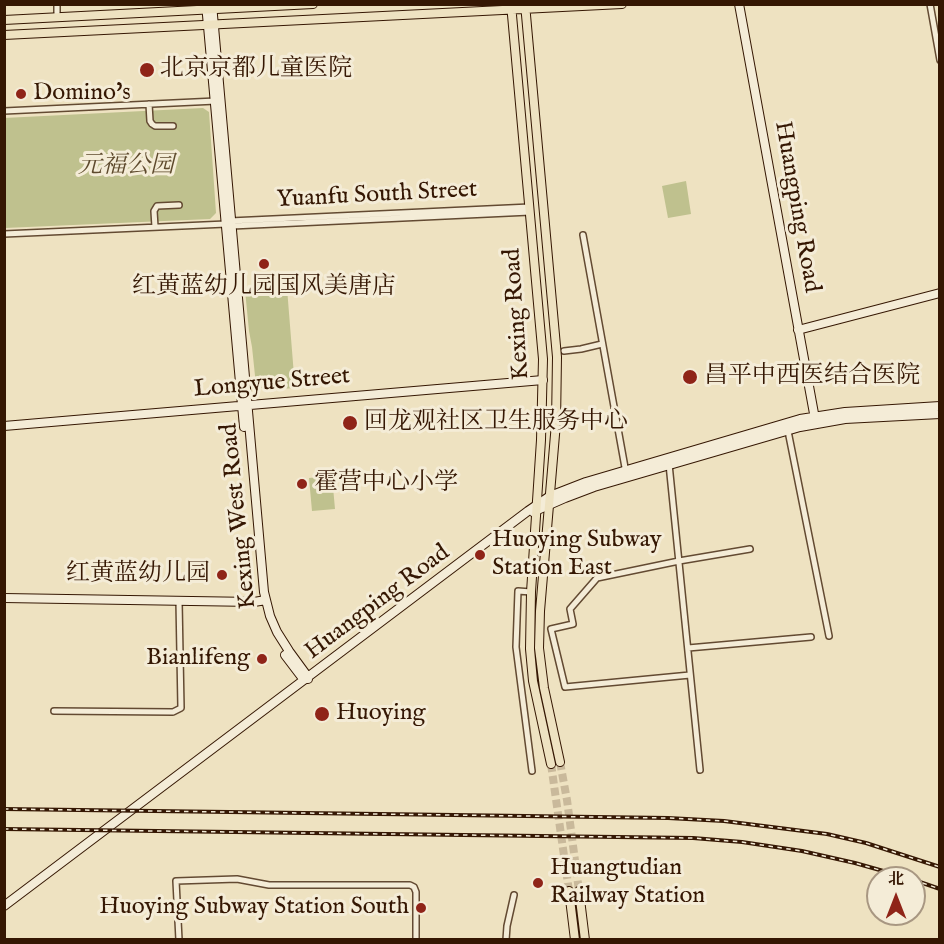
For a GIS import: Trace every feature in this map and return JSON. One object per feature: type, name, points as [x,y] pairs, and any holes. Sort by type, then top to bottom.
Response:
[{"type":"main road","points":[[4,20],[210,7],[313,4]]},
{"type":"main road","points":[[4,35],[512,7],[622,4]]},
{"type":"main road","name":"Huangping Road","points":[[739,4],[815,420]]},
{"type":"main road","name":"Kexing West Road","points":[[210,7],[245,406],[267,622],[278,643],[307,679]]},
{"type":"main road","name":"Kexing Road","points":[[512,7],[541,334],[543,380],[542,440],[531,592],[531,664],[551,764]]},
{"type":"main road","name":"Kexing Road","points":[[526,7],[557,357],[556,423],[539,648],[544,688],[560,762]]},
{"type":"main road","points":[[798,330],[939,293]]},
{"type":"main road","name":"Longyue Street","points":[[4,426],[543,380]]},
{"type":"main road","points":[[815,420],[845,412],[939,406]]},
{"type":"main road","points":[[815,420],[939,414]]},
{"type":"main road","name":"Huangping Road","points":[[668,461],[788,431],[815,420]]},
{"type":"main road","name":"Huangping Road","points":[[4,908],[537,507],[550,500],[584,491],[668,461],[815,420]]},
{"type":"main road","points":[[4,598],[264,601]]},
{"type":"main road","points":[[569,891],[575,939]]},
{"type":"main road","points":[[579,891],[585,939]]},
{"type":"street","points":[[57,4],[57,17]]},
{"type":"street","points":[[930,4],[939,60]]},
{"type":"street","points":[[4,111],[218,101]]},
{"type":"street","points":[[149,104],[152,124],[173,126]]},
{"type":"street","points":[[155,227],[154,211],[157,206],[179,205]]},
{"type":"street","name":"Yuanfu South Street","points":[[4,234],[530,209]]},
{"type":"street","points":[[583,235],[627,474]]},
{"type":"street","points":[[564,351],[602,344]]},
{"type":"street","points":[[788,431],[829,636]]},
{"type":"street","points":[[668,461],[700,770]]},
{"type":"street","points":[[690,675],[566,687],[551,629],[573,624],[570,609],[597,578],[750,549]]},
{"type":"street","points":[[531,592],[518,591],[516,647],[532,771]]},
{"type":"street","points":[[54,711],[173,712],[181,708],[179,601]]},
{"type":"street","points":[[688,648],[811,636]]},
{"type":"street","points":[[178,939],[176,881],[237,879],[269,885],[409,884],[414,887],[416,893],[416,939]]},
{"type":"street","points":[[506,939],[514,895]]},
{"type":"green space","name":"元福公园","points":[[203,108],[209,112],[216,213],[210,219],[5,228],[4,118]]},
{"type":"green space","points":[[686,181],[691,214],[668,218],[662,186]]},
{"type":"green space","points":[[287,288],[295,388],[265,390],[256,385],[245,290]]},
{"type":"green space","points":[[332,476],[335,509],[312,511],[309,478]]},
{"type":"tunnel","points":[[560,762],[579,891]]},
{"type":"tunnel","points":[[551,764],[569,891]]},
{"type":"railway","points":[[4,809],[668,818],[724,821],[827,834],[866,843],[940,867]]},
{"type":"railway","points":[[4,829],[693,838],[742,842],[802,851],[866,866]]},
{"type":"railway","points":[[926,884],[940,889]]},
{"type":"place","name":"北京京都儿童医院","points":[[147,70]]},
{"type":"place","name":"Domino's","points":[[21,94]]},
{"type":"place","name":"红黄蓝幼儿园国风美唐店","points":[[264,264]]},
{"type":"place","name":"昌平中西医结合医院","points":[[690,377]]},
{"type":"place","name":"回龙观社区卫生服务中心","points":[[350,423]]},
{"type":"place","name":"霍营中心小学","points":[[302,484]]},
{"type":"place","name":"Huoying Subway Station East","points":[[480,555]]},
{"type":"place","name":"红黄蓝幼儿园","points":[[222,575]]},
{"type":"place","name":"Bianlifeng","points":[[262,659]]},
{"type":"place","name":"Huoying","points":[[322,714]]},
{"type":"place","name":"Huangtudian Railway Station","points":[[538,883]]},
{"type":"place","name":"Huoying Subway Station South","points":[[421,908]]}]
